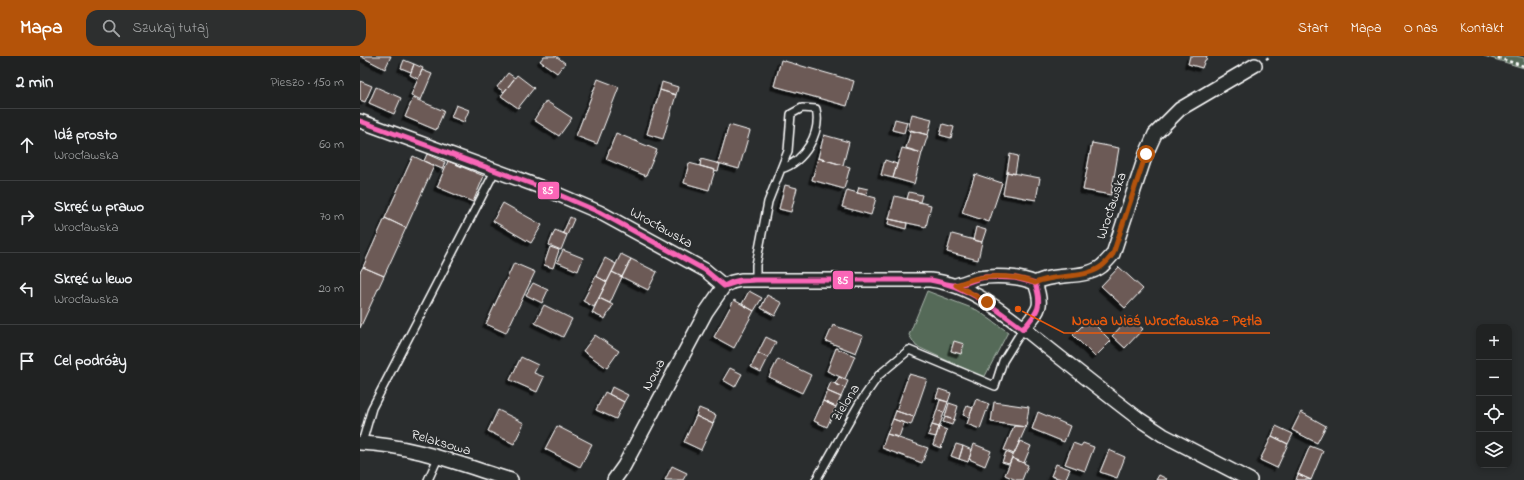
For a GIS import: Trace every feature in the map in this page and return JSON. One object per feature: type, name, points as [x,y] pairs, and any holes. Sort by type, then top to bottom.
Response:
[{"type":"street","name":"Wrocławska","points":[[1035,283],[1043,279],[1092,271],[1102,266],[1113,254],[1146,154],[1155,134],[1180,109],[1255,65]]},
{"type":"street","name":"Wrocławska","points":[[360,121],[543,188],[599,212],[705,270],[724,286]]},
{"type":"street","points":[[956,285],[978,278],[1011,277],[1024,279],[1035,283],[1040,297],[1039,305],[1036,314],[1023,329]]},
{"type":"street","points":[[724,286],[741,280],[930,280],[943,281],[956,285],[987,302],[1139,419],[1164,435],[1250,480]]},
{"type":"street","name":"Nowa","points":[[614,480],[624,466],[706,312],[724,286]]},
{"type":"street","name":"Relaksowa","points":[[361,443],[389,445],[511,480]]},
{"type":"lane","points":[[756,280],[756,265],[768,202],[788,151],[790,114],[802,108],[816,109],[818,118],[815,132],[804,153],[791,166],[781,169]]},
{"type":"lane","points":[[361,443],[372,408],[495,170]]},
{"type":"lane","name":"Zielona","points":[[816,480],[859,404],[879,375],[909,350],[995,386],[1003,361],[1023,329]]},
{"type":"lane","points":[[428,480],[438,458]]},
{"type":"path","points":[[1492,56],[1524,66]]},
{"type":"green space","points":[[1484,56],[1516,56],[1524,58],[1524,68]]},
{"type":"green space","points":[[927,291],[977,310],[1008,332],[984,378],[916,346],[909,335]]},
{"type":"building","points":[[360,56],[391,56],[385,69]]},
{"type":"building","points":[[544,56],[556,56],[565,63],[557,73],[540,61]]},
{"type":"building","points":[[1190,56],[1207,56],[1202,68],[1188,64]]},
{"type":"building","points":[[404,60],[414,64],[411,72],[401,68]]},
{"type":"building","points":[[781,60],[854,81],[847,106],[774,86]]},
{"type":"building","points":[[414,64],[423,68],[418,79],[410,75]]},
{"type":"building","points":[[422,70],[432,74],[421,100],[411,95]]},
{"type":"building","points":[[508,73],[515,78],[504,92],[497,87]]},
{"type":"building","points":[[517,75],[534,88],[518,108],[501,96]]},
{"type":"building","points":[[598,79],[619,87],[597,144],[576,136]]},
{"type":"building","points":[[360,81],[372,86],[365,102],[360,100]]},
{"type":"building","points":[[662,82],[678,87],[676,95],[660,90]]},
{"type":"building","points":[[376,87],[401,98],[394,114],[369,103]]},
{"type":"building","points":[[660,90],[676,95],[663,139],[647,134]]},
{"type":"building","points":[[413,98],[444,111],[436,130],[405,117]]},
{"type":"building","points":[[546,101],[572,118],[559,136],[534,120]]},
{"type":"building","points":[[456,105],[469,110],[464,122],[451,117]]},
{"type":"building","points":[[912,114],[932,119],[928,135],[908,130]]},
{"type":"building","points":[[895,119],[907,122],[904,133],[892,130]]},
{"type":"building","points":[[943,124],[954,127],[951,138],[940,135]]},
{"type":"building","points":[[729,125],[750,131],[739,169],[718,163]]},
{"type":"building","points":[[911,130],[928,135],[922,153],[906,148]]},
{"type":"building","points":[[616,133],[657,150],[646,176],[606,159]]},
{"type":"building","points":[[824,135],[849,142],[843,165],[818,158]]},
{"type":"building","points":[[1092,143],[1119,148],[1111,195],[1083,190]]},
{"type":"building","points":[[902,148],[922,153],[914,184],[893,178]]},
{"type":"building","points":[[427,154],[445,162],[442,169],[424,161]]},
{"type":"building","points":[[1010,154],[1018,156],[1015,174],[1007,172]]},
{"type":"building","points":[[413,156],[434,166],[406,228],[385,218]]},
{"type":"building","points":[[818,158],[850,167],[844,189],[812,180]]},
{"type":"building","points":[[701,159],[720,164],[718,171],[700,166]]},
{"type":"building","points":[[885,160],[897,164],[893,178],[881,175]]},
{"type":"building","points":[[448,161],[484,176],[473,202],[437,187]]},
{"type":"building","points":[[689,163],[715,170],[709,190],[684,183]]},
{"type":"building","points":[[1007,172],[1040,178],[1036,200],[1003,194]]},
{"type":"building","points":[[975,174],[1002,183],[989,222],[962,213]]},
{"type":"building","points":[[785,185],[797,188],[791,212],[779,209]]},
{"type":"building","points":[[859,187],[868,189],[866,195],[857,193]]},
{"type":"building","points":[[847,190],[876,198],[871,215],[842,207]]},
{"type":"building","points":[[909,192],[922,195],[920,202],[907,199]]},
{"type":"building","points":[[895,196],[931,205],[926,227],[889,219]]},
{"type":"building","points":[[503,203],[542,225],[531,243],[493,221]]},
{"type":"building","points":[[570,217],[574,219],[567,235],[563,233]]},
{"type":"building","points":[[385,218],[406,228],[384,276],[363,267]]},
{"type":"building","points":[[889,219],[907,223],[906,229],[888,224]]},
{"type":"building","points":[[976,227],[986,230],[982,242],[973,240]]},
{"type":"building","points":[[555,230],[567,235],[561,250],[549,245]]},
{"type":"building","points":[[952,234],[982,242],[978,260],[947,252]]},
{"type":"building","points":[[550,247],[559,250],[553,268],[544,265]]},
{"type":"building","points":[[563,250],[583,258],[578,271],[557,262]]},
{"type":"building","points":[[621,254],[631,259],[622,277],[612,272]]},
{"type":"building","points":[[605,258],[616,264],[607,282],[596,276]]},
{"type":"building","points":[[631,259],[657,272],[648,290],[622,277]]},
{"type":"building","points":[[514,263],[535,272],[506,333],[486,324]]},
{"type":"building","points":[[363,267],[384,276],[360,328],[360,272]]},
{"type":"building","points":[[1119,267],[1143,289],[1125,308],[1101,286]]},
{"type":"building","points":[[612,272],[622,277],[610,303],[599,298]]},
{"type":"building","points":[[596,276],[607,282],[594,307],[583,301]]},
{"type":"building","points":[[533,283],[548,290],[542,303],[526,295]]},
{"type":"building","points":[[749,291],[762,298],[754,311],[742,304]]},
{"type":"building","points":[[767,295],[782,303],[775,316],[761,308]]},
{"type":"building","points":[[599,298],[613,305],[605,319],[592,313]]},
{"type":"building","points":[[734,300],[754,311],[734,348],[714,337]]},
{"type":"building","points":[[544,305],[572,319],[563,337],[535,323]]},
{"type":"building","points":[[1130,317],[1143,329],[1125,348],[1112,336]]},
{"type":"building","points":[[1089,319],[1111,341],[1095,357],[1073,335]]},
{"type":"building","points":[[833,325],[863,336],[856,353],[826,341]]},
{"type":"building","points":[[595,335],[619,351],[607,368],[583,351]]},
{"type":"building","points":[[766,337],[776,342],[768,358],[758,353]]},
{"type":"building","points":[[954,341],[964,344],[961,354],[951,351]]},
{"type":"building","points":[[836,348],[855,356],[845,379],[827,371]]},
{"type":"building","points":[[758,353],[768,358],[761,372],[751,367]]},
{"type":"building","points":[[521,357],[538,365],[534,373],[544,377],[537,392],[510,380]]},
{"type":"building","points":[[778,359],[811,375],[802,393],[769,377]]},
{"type":"building","points":[[730,368],[742,374],[735,387],[723,380]]},
{"type":"building","points":[[909,374],[927,379],[914,417],[896,411]]},
{"type":"building","points":[[839,377],[848,381],[845,388],[835,384]]},
{"type":"building","points":[[831,382],[845,388],[841,397],[827,391]]},
{"type":"building","points":[[612,387],[628,395],[624,402],[609,394]]},
{"type":"building","points":[[939,389],[951,393],[948,402],[936,398]]},
{"type":"building","points":[[827,391],[841,397],[836,407],[823,401]]},
{"type":"building","points":[[605,392],[624,402],[616,419],[596,410]]},
{"type":"building","points":[[976,399],[989,404],[980,429],[967,424]]},
{"type":"building","points":[[940,400],[948,402],[944,413],[937,410]]},
{"type":"building","points":[[823,401],[836,407],[827,427],[814,421]]},
{"type":"building","points":[[994,402],[1029,407],[1026,427],[991,422]]},
{"type":"building","points":[[949,403],[958,406],[954,420],[945,417]]},
{"type":"building","points":[[967,406],[973,408],[969,417],[963,415]]},
{"type":"building","points":[[699,408],[716,415],[713,424],[696,416]]},
{"type":"building","points":[[498,410],[524,423],[514,444],[488,431]]},
{"type":"building","points":[[937,410],[944,413],[939,427],[932,425]]},
{"type":"building","points":[[896,411],[914,417],[911,425],[893,419]]},
{"type":"building","points":[[1038,412],[1070,426],[1064,442],[1032,429]]},
{"type":"building","points":[[1301,412],[1326,426],[1317,443],[1292,430]]},
{"type":"building","points":[[696,416],[713,424],[701,450],[684,442]]},
{"type":"building","points":[[945,417],[954,420],[952,425],[943,422]]},
{"type":"building","points":[[893,419],[904,423],[899,437],[887,434]]},
{"type":"building","points":[[932,425],[939,427],[936,437],[928,435]]},
{"type":"building","points":[[557,426],[592,444],[580,467],[545,449]]},
{"type":"building","points":[[1014,426],[1026,427],[1014,454],[1004,450]]},
{"type":"building","points":[[1276,426],[1293,434],[1288,444],[1272,436]]},
{"type":"building","points":[[939,427],[947,430],[941,448],[933,445]]},
{"type":"building","points":[[887,434],[928,448],[922,463],[882,448]]},
{"type":"building","points":[[1272,436],[1288,444],[1277,468],[1260,460]]},
{"type":"building","points":[[1020,441],[1031,446],[1024,463],[1012,458]]},
{"type":"building","points":[[1073,443],[1081,446],[1083,443],[1094,447],[1085,471],[1065,464]]},
{"type":"building","points":[[956,444],[963,446],[959,459],[951,456]]},
{"type":"building","points":[[974,444],[991,451],[985,466],[969,459]]},
{"type":"building","points":[[963,446],[972,450],[968,462],[959,459]]},
{"type":"building","points":[[1310,446],[1323,451],[1311,480],[1298,474]]},
{"type":"building","points":[[1109,450],[1125,457],[1117,478],[1100,472]]},
{"type":"building","points":[[1006,452],[1013,455],[1009,464],[1002,462]]},
{"type":"building","points":[[1012,458],[1028,465],[1022,480],[1016,480],[1005,475]]},
{"type":"building","points":[[1056,464],[1070,469],[1065,480],[1051,476]]},
{"type":"building","points":[[672,466],[687,473],[683,480],[665,480]]},
{"type":"building","points":[[1298,474],[1311,480],[1296,480]]},
{"type":"building","points":[[1159,475],[1167,479],[1156,480]]},
{"type":"transit line","name":"85","points":[[360,121],[543,188],[599,212],[705,270],[724,286]]},
{"type":"transit line","name":"85","points":[[986,277],[1015,278],[1035,283],[1039,298],[1038,308],[1023,329],[980,298],[956,287],[943,283],[930,280],[937,281],[951,285],[958,285],[986,277]]},
{"type":"transit line","name":"85","points":[[741,280],[756,280],[740,281],[724,286],[741,280]]},
{"type":"transit line","name":"85","points":[[756,280],[930,280]]},
{"type":"place","name":"Nowa Wieś Wrocławska - Pętla","points":[[1018,309]]},
{"type":"route","points":[[987,302],[956,285],[978,278],[1011,277],[1024,279],[1035,283],[1043,279],[1092,271],[1102,266],[1113,254],[1146,154]]}]
